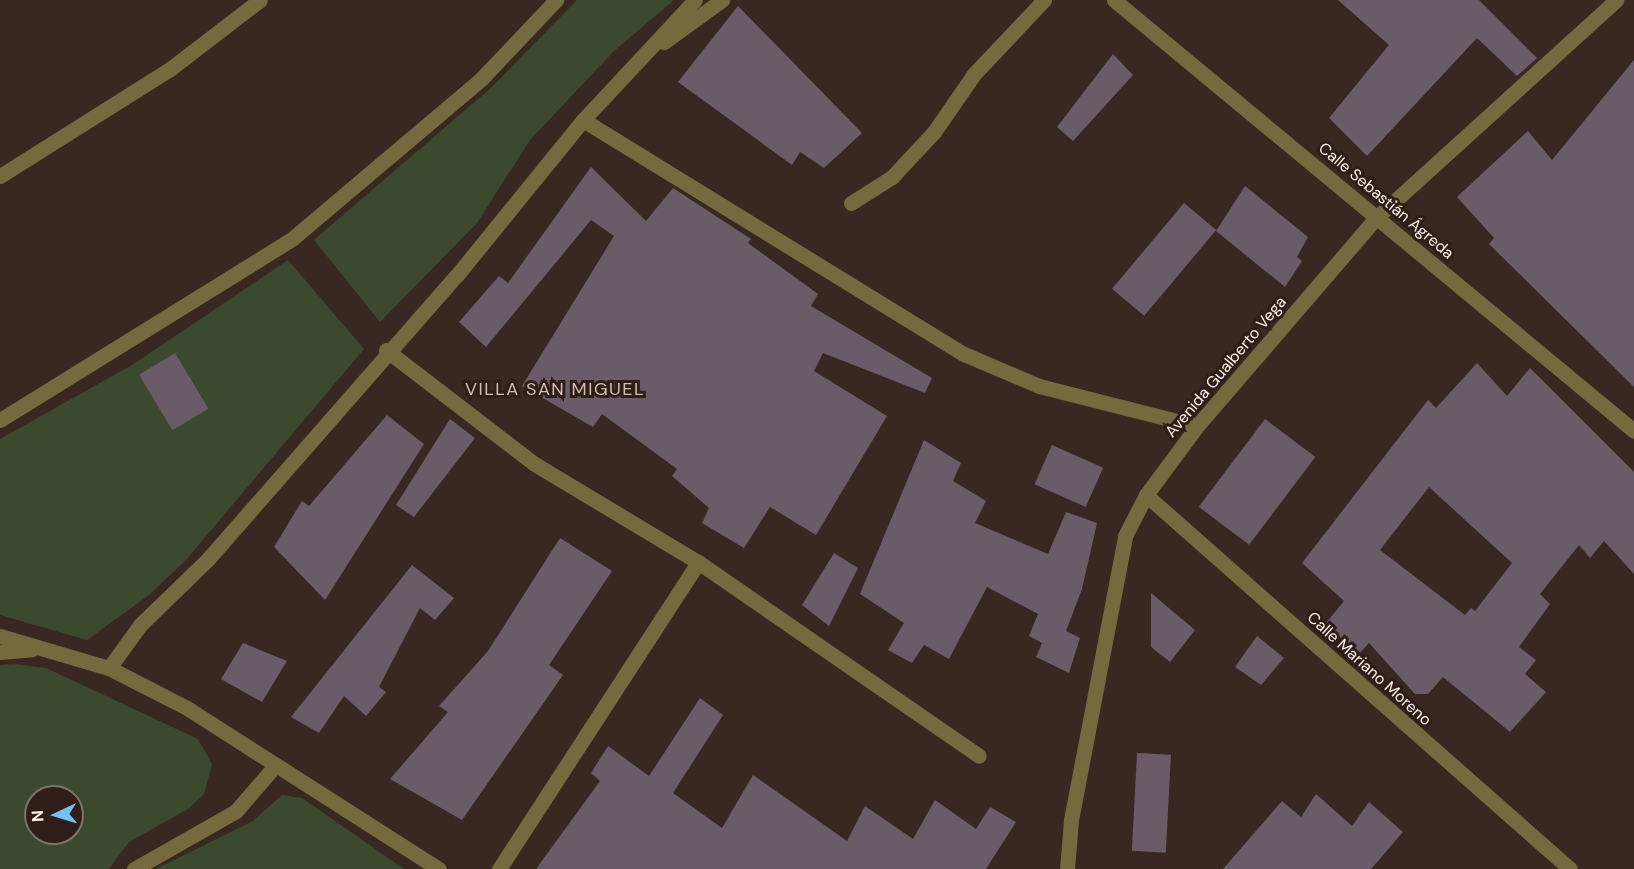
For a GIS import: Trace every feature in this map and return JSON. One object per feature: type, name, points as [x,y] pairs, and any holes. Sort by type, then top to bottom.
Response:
[{"type":"street","points":[[0,176],[170,69],[260,0]]},
{"type":"street","points":[[0,420],[293,238],[482,78],[556,0]]},
{"type":"street","points":[[109,668],[140,625],[208,559],[386,350],[457,274],[629,67],[695,0]]},
{"type":"street","points":[[629,67],[722,0]]},
{"type":"street","points":[[851,203],[892,177],[934,132],[974,74],[1044,0]]},
{"type":"street","name":"Calle Sebastián Ágreda","points":[[1114,0],[1634,431]]},
{"type":"street","name":"Avenida Gualberto Vega","points":[[1067,869],[1071,820],[1125,536],[1146,495],[1197,426],[1377,217],[1616,0]]},
{"type":"street","points":[[583,120],[964,354],[1039,386],[1197,426]]},
{"type":"street","points":[[386,350],[533,463],[698,562],[979,756]]},
{"type":"street","name":"Calle Mariano Moreno","points":[[1146,495],[1570,869]]},
{"type":"street","points":[[499,869],[698,562]]},
{"type":"street","points":[[0,636],[109,668],[187,708],[273,768],[439,869]]},
{"type":"street","points":[[0,652],[38,648]]},
{"type":"street","points":[[134,869],[236,811],[273,768]]},
{"type":"green space","points":[[577,0],[674,0],[614,51],[530,140],[477,223],[380,322],[314,240],[492,87]]},
{"type":"green space","points":[[288,260],[364,349],[185,561],[149,595],[87,640],[0,615],[0,439],[132,365]]},
{"type":"green space","points":[[14,664],[46,668],[198,739],[212,764],[204,794],[188,809],[129,842],[109,869],[0,869],[0,665]]},
{"type":"green space","points":[[282,795],[302,798],[404,869],[156,869],[253,821]]},
{"type":"building","points":[[1338,0],[1479,0],[1537,58],[1517,76],[1477,38],[1367,156],[1329,118],[1389,45]]},
{"type":"building","points":[[738,6],[862,133],[824,168],[800,152],[792,165],[678,82]]},
{"type":"building","points":[[1113,54],[1133,75],[1073,141],[1057,127]]},
{"type":"building","points":[[1634,60],[1634,387],[1489,244],[1494,238],[1457,197],[1528,131],[1552,160]]},
{"type":"building","points":[[591,167],[646,221],[673,188],[751,239],[748,243],[818,294],[811,306],[932,378],[925,393],[823,353],[814,371],[887,416],[816,535],[770,507],[744,548],[702,523],[709,508],[672,476],[677,469],[602,414],[593,427],[522,386],[614,236],[591,220],[486,347],[459,322],[499,276],[508,283]]},
{"type":"building","points":[[1245,186],[1308,237],[1297,257],[1302,261],[1285,287],[1216,231]]},
{"type":"building","points":[[1184,203],[1216,230],[1144,316],[1112,289]]},
{"type":"building","points":[[175,353],[208,409],[172,430],[139,375]]},
{"type":"building","points":[[1477,363],[1507,396],[1530,368],[1634,472],[1634,574],[1604,541],[1590,558],[1579,545],[1540,594],[1550,604],[1519,647],[1536,660],[1525,674],[1546,692],[1510,732],[1443,677],[1428,694],[1415,694],[1369,643],[1358,655],[1326,623],[1344,601],[1302,563],[1428,400],[1436,408]],"holes":[[[1429,487],[1512,563],[1475,611],[1471,608],[1465,615],[1380,550]]]},
{"type":"building","points":[[387,415],[424,444],[325,600],[274,547],[302,501],[309,506]]},
{"type":"building","points":[[450,419],[475,438],[414,517],[396,505]]},
{"type":"building","points":[[1265,419],[1315,457],[1249,545],[1199,507]]},
{"type":"building","points":[[924,440],[961,463],[953,481],[986,501],[975,523],[1048,554],[1066,512],[1097,523],[1082,589],[1066,631],[1080,638],[1069,673],[1036,657],[1042,643],[1029,636],[1038,614],[987,587],[949,659],[924,645],[912,663],[888,650],[904,623],[860,594]]},
{"type":"building","points":[[1052,445],[1103,468],[1086,507],[1035,484]]},
{"type":"building","points":[[560,538],[612,571],[549,665],[563,675],[462,820],[390,779],[448,712],[439,706],[488,651]]},
{"type":"building","points":[[834,553],[858,568],[829,626],[802,605]]},
{"type":"building","points":[[412,565],[454,598],[435,620],[420,608],[379,687],[386,692],[366,716],[344,696],[319,733],[291,717]]},
{"type":"building","points":[[1151,593],[1195,630],[1170,662],[1151,647]]},
{"type":"building","points":[[1257,636],[1284,658],[1261,685],[1235,667]]},
{"type":"building","points":[[243,643],[287,661],[262,702],[221,679]]},
{"type":"building","points":[[700,698],[723,715],[673,793],[722,828],[753,775],[847,841],[865,806],[913,839],[935,800],[976,829],[990,807],[1016,822],[986,869],[536,869],[600,781],[591,773],[608,746],[649,776]]},
{"type":"building","points":[[1137,753],[1171,755],[1166,853],[1132,851]]},
{"type":"building","points":[[1316,794],[1352,826],[1369,802],[1403,832],[1371,869],[1223,869],[1282,801],[1301,817]]},
{"type":"district","name":"VILLA SAN MIGUEL","points":[[555,389]]}]
